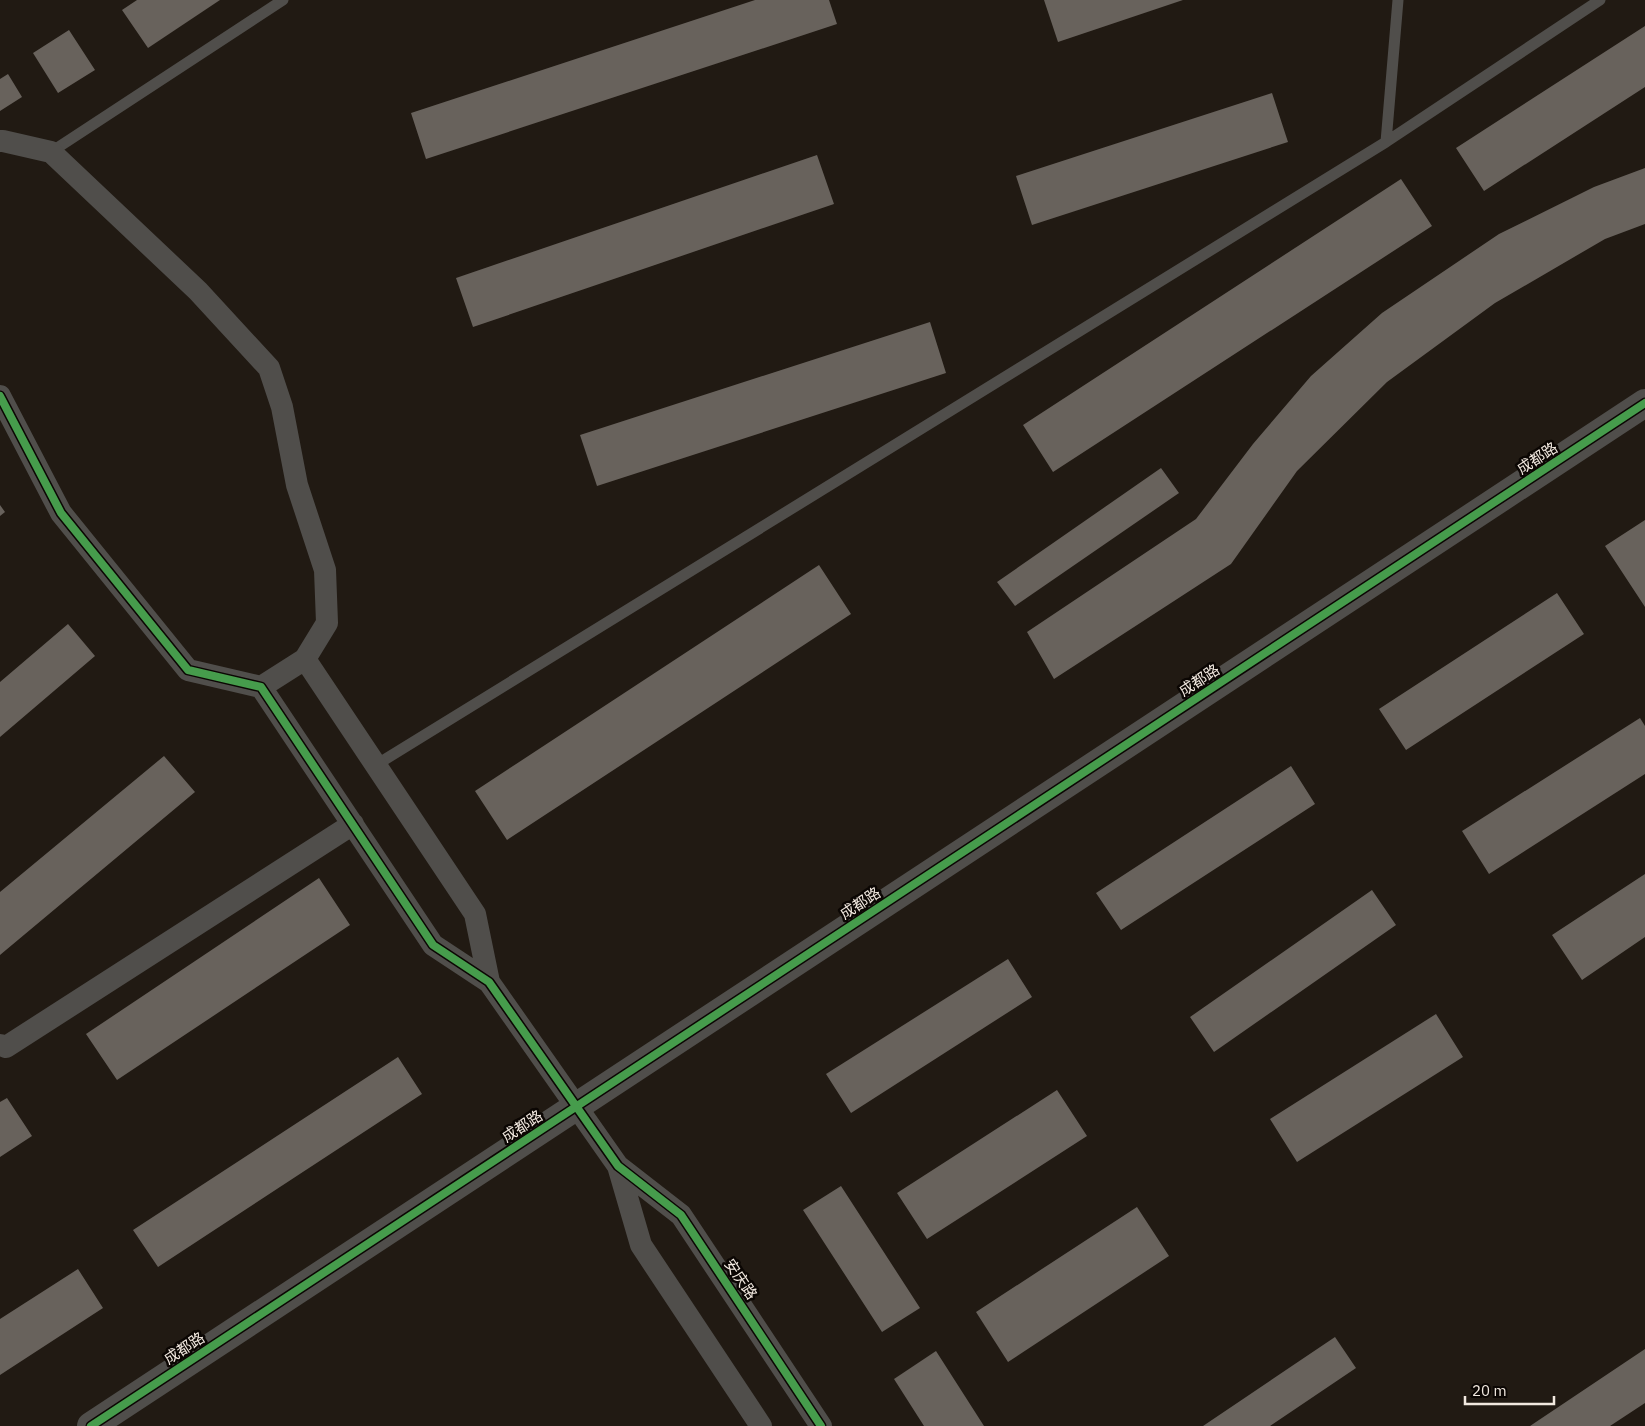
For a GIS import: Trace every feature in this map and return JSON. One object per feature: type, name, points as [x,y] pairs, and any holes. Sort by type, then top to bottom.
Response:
[{"type":"street","points":[[0,141],[51,152],[198,291],[270,368],[282,407],[298,485],[325,570],[327,623],[305,659],[261,687]]},
{"type":"street","points":[[0,396],[61,513],[188,670],[261,687],[433,945],[489,982],[618,1166],[641,1245],[761,1426]]},
{"type":"street","name":"成都路","points":[[91,1426],[1645,403]]},
{"type":"street","points":[[305,659],[475,914],[489,982]]},
{"type":"street","points":[[0,1045],[6,1047],[353,824]]},
{"type":"street","name":"安庆路","points":[[618,1166],[681,1214],[821,1426]]},
{"type":"lane","points":[[51,152],[284,0]]},
{"type":"lane","points":[[1386,142],[1398,0]]},
{"type":"lane","points":[[376,765],[1386,142],[1600,0]]},
{"type":"building","points":[[137,0],[220,0],[148,48],[122,10]]},
{"type":"building","points":[[755,0],[829,0],[837,24],[426,159],[411,113]]},
{"type":"building","points":[[1044,0],[1183,0],[1058,42]]},
{"type":"building","points":[[1645,26],[1645,87],[1484,191],[1456,148]]},
{"type":"building","points":[[69,30],[95,70],[58,93],[33,53]]},
{"type":"building","points":[[8,74],[22,97],[0,111],[0,79]]},
{"type":"building","points":[[1272,93],[1288,142],[1032,225],[1016,176]]},
{"type":"building","points":[[817,155],[834,204],[473,327],[456,278]]},
{"type":"building","points":[[1645,168],[1645,224],[1605,239],[1495,303],[1387,382],[1297,471],[1231,564],[1054,679],[1027,632],[1196,519],[1253,444],[1311,376],[1382,313],[1499,234],[1594,187]]},
{"type":"building","points":[[1401,179],[1432,226],[1053,472],[1023,425]]},
{"type":"building","points":[[930,322],[946,373],[597,486],[580,435]]},
{"type":"building","points":[[1161,468],[1179,493],[1015,606],[997,582]]},
{"type":"building","points":[[0,505],[5,512],[0,516]]},
{"type":"building","points":[[1645,520],[1645,607],[1605,546]]},
{"type":"building","points":[[819,565],[851,614],[507,840],[475,791]]},
{"type":"building","points":[[1557,593],[1584,634],[1406,750],[1379,709]]},
{"type":"building","points":[[68,624],[95,656],[0,737],[0,682]]},
{"type":"building","points":[[1640,718],[1645,726],[1645,774],[1489,874],[1462,831]]},
{"type":"building","points":[[164,756],[195,792],[0,955],[0,892]]},
{"type":"building","points":[[1291,766],[1315,804],[1121,930],[1096,893]]},
{"type":"building","points":[[1645,874],[1645,937],[1582,980],[1552,935]]},
{"type":"building","points":[[319,878],[350,925],[117,1080],[86,1034]]},
{"type":"building","points":[[1372,890],[1396,925],[1214,1052],[1190,1017]]},
{"type":"building","points":[[1008,959],[1032,997],[851,1113],[826,1074]]},
{"type":"building","points":[[1436,1014],[1463,1057],[1297,1162],[1270,1119]]},
{"type":"building","points":[[398,1057],[422,1094],[158,1267],[133,1230]]},
{"type":"building","points":[[1057,1090],[1087,1136],[927,1239],[897,1193]]},
{"type":"building","points":[[7,1098],[32,1136],[0,1157],[0,1102]]},
{"type":"building","points":[[841,1186],[920,1308],[882,1332],[803,1210]]},
{"type":"building","points":[[1137,1207],[1169,1256],[1008,1362],[976,1312]]},
{"type":"building","points":[[78,1269],[103,1308],[0,1375],[0,1319]]},
{"type":"building","points":[[1335,1337],[1356,1368],[1270,1426],[1203,1426]]},
{"type":"building","points":[[1645,1349],[1645,1403],[1610,1426],[1530,1426]]},
{"type":"building","points":[[936,1351],[984,1426],[924,1426],[894,1379]]},
{"type":"cycle path","points":[[0,396],[61,513],[188,670],[261,687],[433,945],[489,982],[618,1166],[681,1215],[821,1426]]},
{"type":"cycle path","points":[[91,1426],[1645,403]]}]
